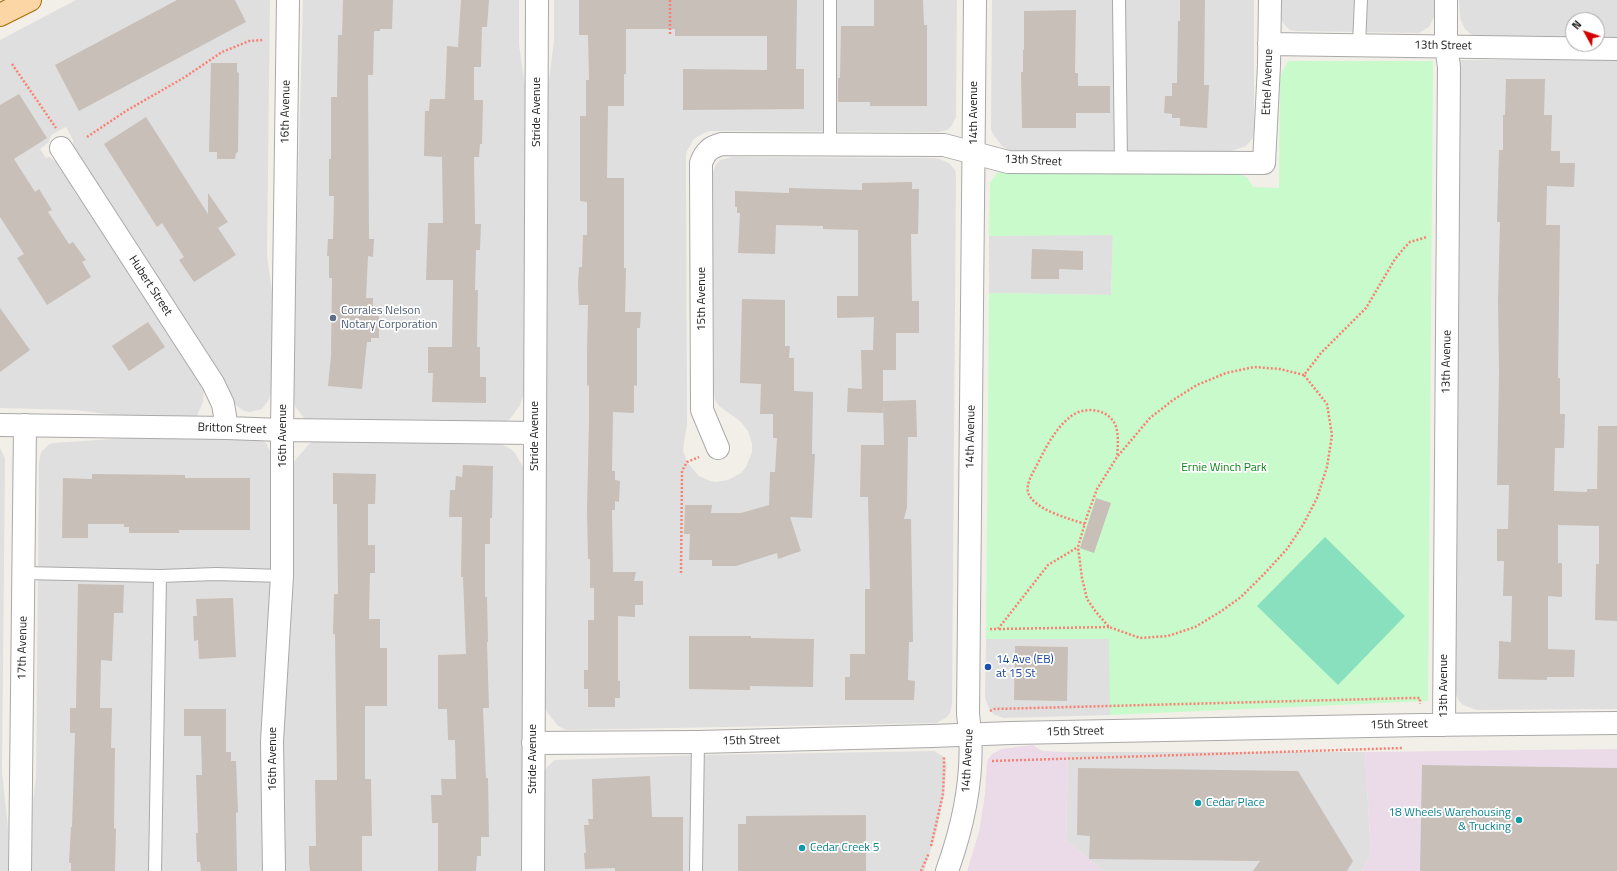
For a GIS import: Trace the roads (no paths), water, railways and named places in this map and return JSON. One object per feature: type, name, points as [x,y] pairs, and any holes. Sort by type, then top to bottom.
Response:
[{"type":"main road","points":[[0,15],[30,0]]},
{"type":"street","name":"16th Avenue","points":[[274,871],[272,741],[282,576],[282,430],[288,0]]},
{"type":"street","name":"Stride Avenue","points":[[533,871],[537,0]]},
{"type":"street","name":"14th Avenue","points":[[947,871],[960,834],[965,810],[971,735],[968,714],[975,0]]},
{"type":"street","name":"Ethel Avenue","points":[[1264,163],[1270,0]]},
{"type":"street","name":"13th Avenue","points":[[1444,724],[1449,224],[1449,67],[1446,45],[1446,0]]},
{"type":"street","name":"13th Street","points":[[1269,44],[1446,45],[1617,49]]},
{"type":"street","name":"13th Street","points":[[708,150],[722,144],[944,145],[1008,162],[1264,163]]},
{"type":"street","name":"Hubert Street","points":[[61,148],[213,383],[224,408],[227,428]]},
{"type":"street","name":"15th Avenue","points":[[708,150],[701,163],[702,410],[718,448]]},
{"type":"street","name":"Britton Street","points":[[0,425],[535,433]]},
{"type":"street","name":"17th Avenue","points":[[20,871],[25,425]]},
{"type":"street","name":"15th Street","points":[[533,743],[698,742],[1019,733],[1444,724],[1617,723]]},
{"type":"lane","points":[[830,0],[830,145]]},
{"type":"lane","points":[[1119,0],[1121,163]]},
{"type":"lane","points":[[1360,0],[1360,44]]},
{"type":"lane","points":[[24,573],[160,576],[216,574],[282,576]]},
{"type":"lane","points":[[155,871],[160,576]]},
{"type":"lane","points":[[696,871],[698,742]]},
{"type":"place","name":"Corrales Nelson Notary Corporation","points":[[333,318]]},
{"type":"place","name":"14 Ave (EB) at 15 St","points":[[988,667]]},
{"type":"place","name":"Cedar Place","points":[[1198,803]]},
{"type":"place","name":"18 Wheels Warehousing & Trucking","points":[[1519,820]]},
{"type":"place","name":"Cedar Creek 5","points":[[802,848]]},
{"type":"park label","name":"Ernie Winch Park","points":[[1224,468]]}]
